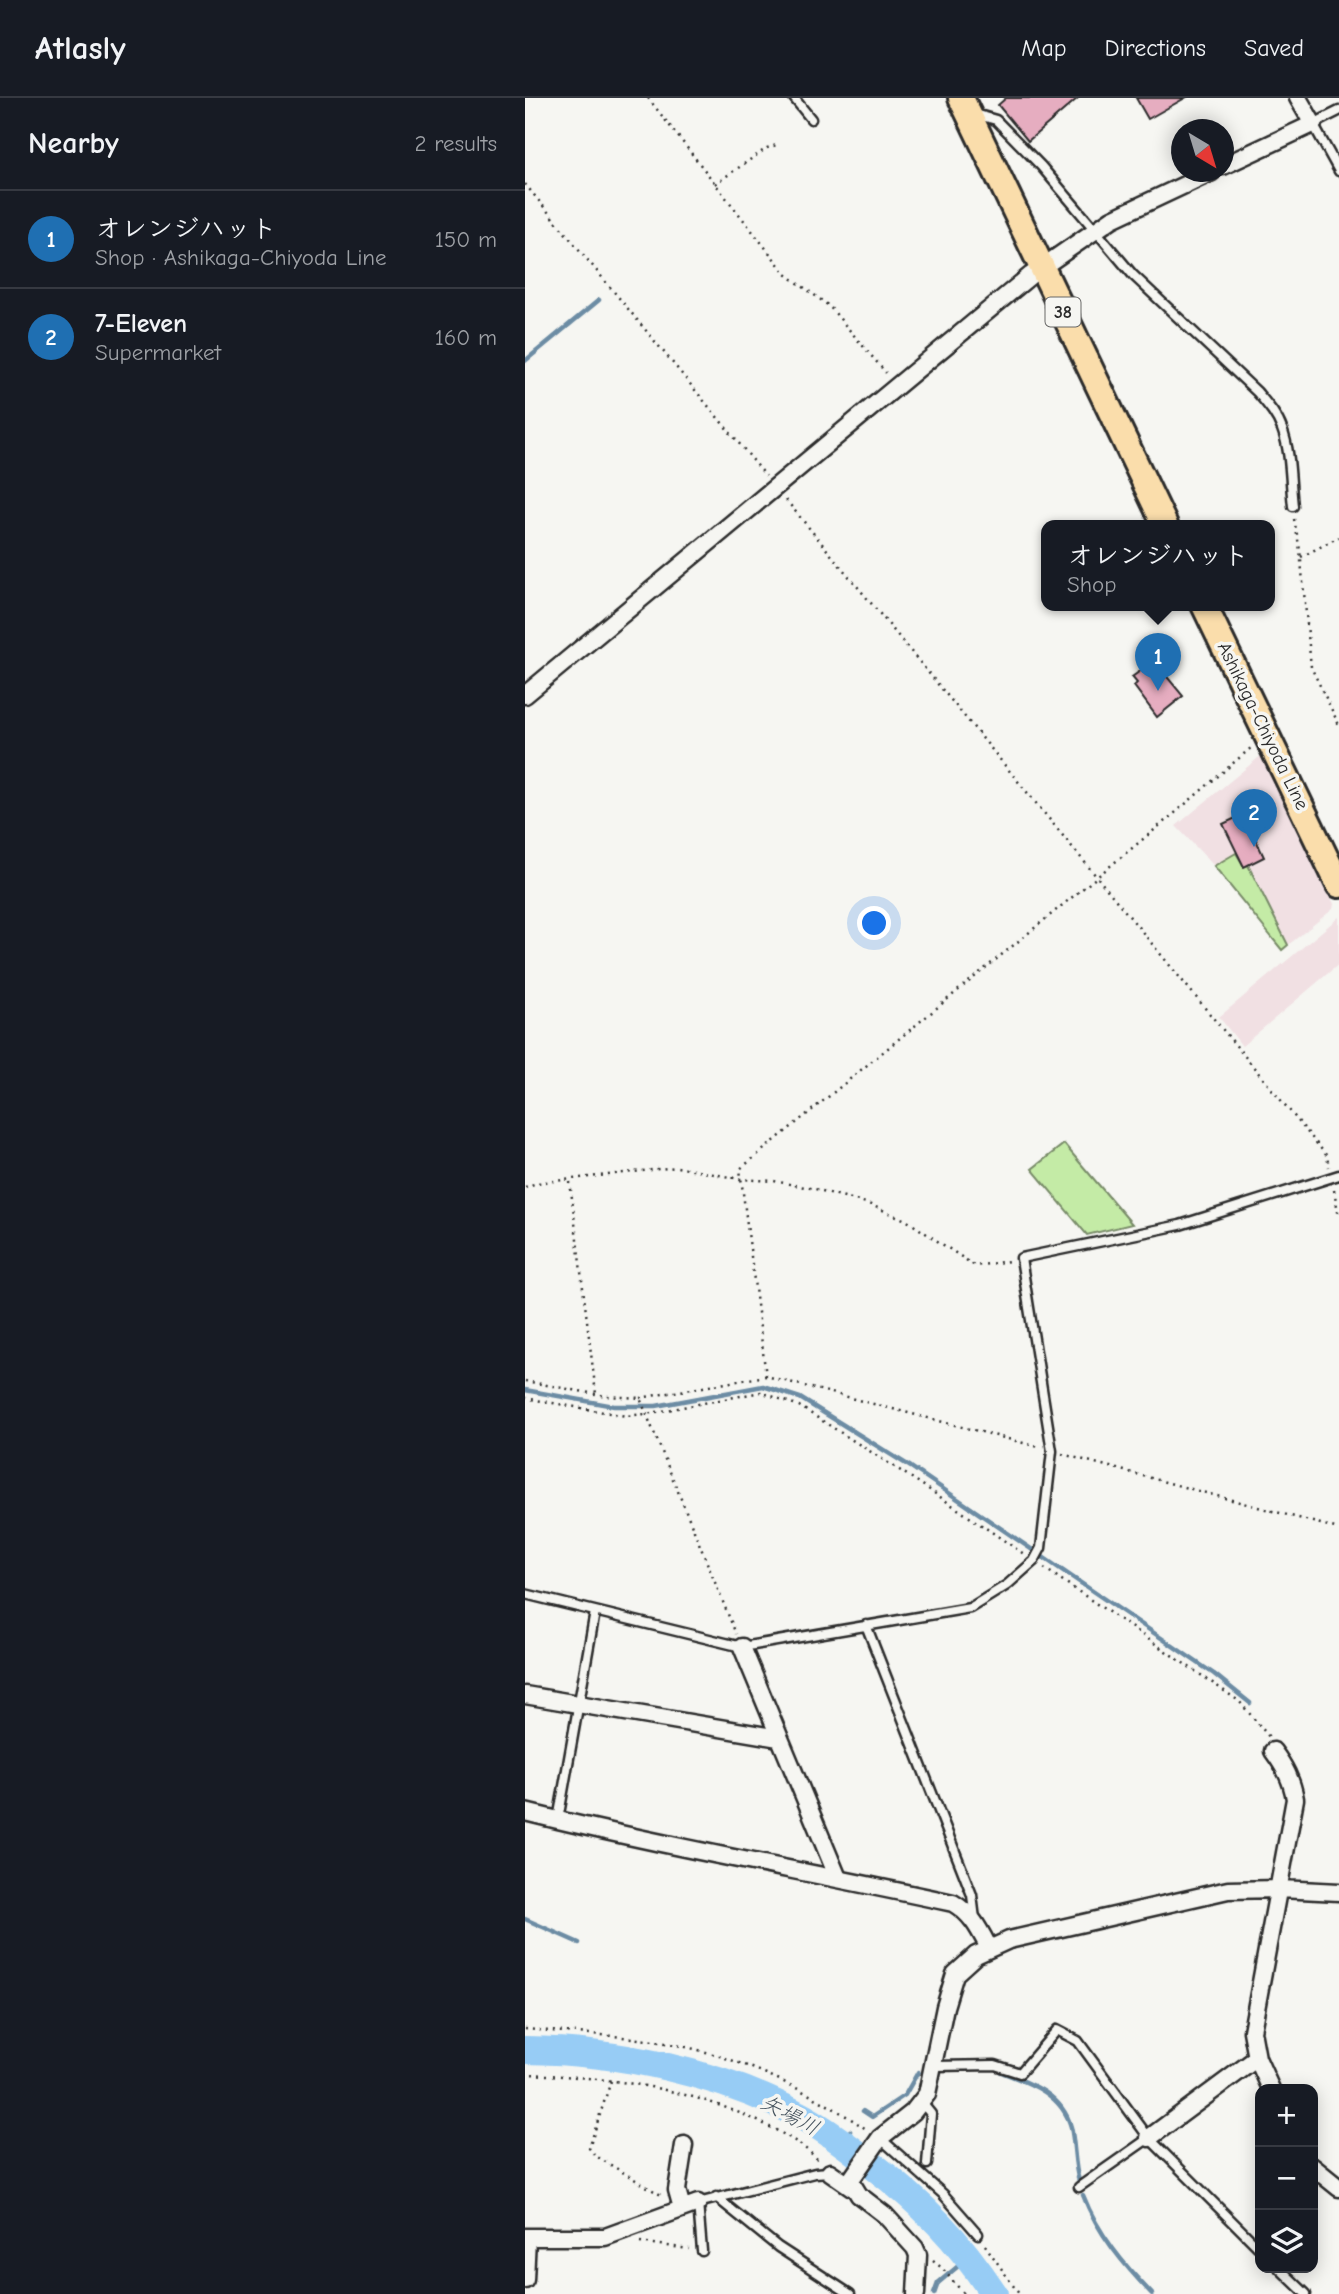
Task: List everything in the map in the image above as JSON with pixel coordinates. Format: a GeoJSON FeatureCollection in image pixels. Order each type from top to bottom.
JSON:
{"type":"FeatureCollection","features":[{"type":"Feature","properties":{"kind":"main road","name":"38"},"geometry":{"type":"LineString","coordinates":[[965,105],[1163,520]]}},
{"type":"Feature","properties":{"kind":"main road","name":"Ashikaga-Chiyoda Line"},"geometry":{"type":"LineString","coordinates":[[1207,611],[1339,885]]}},
{"type":"Feature","properties":{"kind":"street"},"geometry":{"type":"LineString","coordinates":[[1234,161],[1313,124],[1298,98]]}},
{"type":"Feature","properties":{"kind":"street"},"geometry":{"type":"LineString","coordinates":[[525,695],[1042,268],[1094,230],[1192,182]]}},
{"type":"Feature","properties":{"kind":"street"},"geometry":{"type":"LineString","coordinates":[[741,1647],[838,1878]]}},
{"type":"Feature","properties":{"kind":"street"},"geometry":{"type":"LineString","coordinates":[[525,1695],[779,1738]]}},
{"type":"Feature","properties":{"kind":"street"},"geometry":{"type":"LineString","coordinates":[[1269,2084],[1257,2059],[1252,2031],[1295,1799],[1285,1768],[1273,1751]]}},
{"type":"Feature","properties":{"kind":"street"},"geometry":{"type":"LineString","coordinates":[[525,1812],[672,1846],[953,1903],[966,1910],[976,1922],[989,1948]]}},
{"type":"Feature","properties":{"kind":"street"},"geometry":{"type":"LineString","coordinates":[[853,2183],[878,2141],[922,2103],[935,2066],[945,2007],[955,1973],[989,1948],[1022,1937],[1228,1889],[1339,1892]]}},
{"type":"Feature","properties":{"kind":"street"},"geometry":{"type":"LineString","coordinates":[[1149,2138],[1257,2059]]}},
{"type":"Feature","properties":{"kind":"street"},"geometry":{"type":"LineString","coordinates":[[682,2208],[677,2190],[684,2145]]}},
{"type":"Feature","properties":{"kind":"street"},"geometry":{"type":"LineString","coordinates":[[1318,2171],[1339,2188]]}},
{"type":"Feature","properties":{"kind":"street"},"geometry":{"type":"LineString","coordinates":[[830,2172],[853,2183],[915,2248],[918,2255],[916,2294]]}},
{"type":"Feature","properties":{"kind":"street"},"geometry":{"type":"LineString","coordinates":[[525,2280],[526,2237],[605,2237],[698,2203]]}},
{"type":"Feature","properties":{"kind":"lane"},"geometry":{"type":"LineString","coordinates":[[795,98],[811,119]]}},
{"type":"Feature","properties":{"kind":"lane"},"geometry":{"type":"LineString","coordinates":[[965,105],[996,120],[1041,166],[1133,275],[1257,392],[1275,414],[1286,445],[1293,506]]}},
{"type":"Feature","properties":{"kind":"lane"},"geometry":{"type":"LineString","coordinates":[[1339,111],[1313,124],[1339,171]]}},
{"type":"Feature","properties":{"kind":"lane"},"geometry":{"type":"LineString","coordinates":[[525,1594],[741,1647],[971,1608],[1007,1585],[1034,1561],[1041,1548],[1052,1451],[1021,1258],[1179,1225],[1336,1176]]}},
{"type":"Feature","properties":{"kind":"lane"},"geometry":{"type":"LineString","coordinates":[[558,1820],[595,1612]]}},
{"type":"Feature","properties":{"kind":"lane"},"geometry":{"type":"LineString","coordinates":[[866,1625],[972,1895],[976,1922]]}},
{"type":"Feature","properties":{"kind":"lane"},"geometry":{"type":"LineString","coordinates":[[935,2066],[995,2065],[1020,2073],[1057,2030],[1079,2041],[1149,2138],[1255,2244]]}},
{"type":"Feature","properties":{"kind":"lane"},"geometry":{"type":"LineString","coordinates":[[922,2103],[931,2114],[927,2164]]}},
{"type":"Feature","properties":{"kind":"lane"},"geometry":{"type":"LineString","coordinates":[[1079,2187],[1149,2138]]}},
{"type":"Feature","properties":{"kind":"lane"},"geometry":{"type":"LineString","coordinates":[[878,2141],[943,2194],[978,2234]]}},
{"type":"Feature","properties":{"kind":"lane"},"geometry":{"type":"LineString","coordinates":[[702,2251],[698,2203],[815,2173],[830,2172]]}},
{"type":"Feature","properties":{"kind":"lane"},"geometry":{"type":"LineString","coordinates":[[716,2197],[778,2247],[850,2294]]}},
{"type":"Feature","properties":{"kind":"lane"},"geometry":{"type":"LineString","coordinates":[[1284,2273],[1306,2294]]}},
{"type":"Feature","properties":{"kind":"path"},"geometry":{"type":"LineString","coordinates":[[648,98],[786,274],[829,306],[897,387]]}},
{"type":"Feature","properties":{"kind":"path"},"geometry":{"type":"LineString","coordinates":[[715,184],[767,148],[780,144]]}},
{"type":"Feature","properties":{"kind":"path"},"geometry":{"type":"LineString","coordinates":[[525,184],[1327,1156],[1336,1176],[1339,1217]]}},
{"type":"Feature","properties":{"kind":"path"},"geometry":{"type":"LineString","coordinates":[[1293,506],[1301,557],[1311,667],[1339,724]]}},
{"type":"Feature","properties":{"kind":"path"},"geometry":{"type":"LineString","coordinates":[[1301,557],[1339,537]]}},
{"type":"Feature","properties":{"kind":"path"},"geometry":{"type":"LineString","coordinates":[[766,1376],[740,1169],[1260,740],[1268,737]]}},
{"type":"Feature","properties":{"kind":"path"},"geometry":{"type":"LineString","coordinates":[[525,1188],[537,1183],[677,1167],[805,1186],[866,1203],[906,1220],[975,1266],[1021,1258]]}},
{"type":"Feature","properties":{"kind":"path"},"geometry":{"type":"LineString","coordinates":[[569,1180],[596,1394]]}},
{"type":"Feature","properties":{"kind":"path"},"geometry":{"type":"LineString","coordinates":[[525,1381],[596,1394],[640,1398],[766,1376],[839,1396],[874,1402],[1339,1529]]}},
{"type":"Feature","properties":{"kind":"path"},"geometry":{"type":"LineString","coordinates":[[525,1398],[626,1416],[761,1392],[810,1413],[918,1482],[1238,1701],[1269,1736],[1273,1751]]}},
{"type":"Feature","properties":{"kind":"path"},"geometry":{"type":"LineString","coordinates":[[640,1398],[741,1647]]}},
{"type":"Feature","properties":{"kind":"path"},"geometry":{"type":"LineString","coordinates":[[525,2029],[629,2038],[706,2052],[735,2061],[855,2121],[878,2141]]}},
{"type":"Feature","properties":{"kind":"path"},"geometry":{"type":"LineString","coordinates":[[525,2074],[641,2084],[683,2093],[733,2110],[776,2130],[801,2146],[830,2172]]}},
{"type":"Feature","properties":{"kind":"path"},"geometry":{"type":"LineString","coordinates":[[611,2081],[589,2148],[594,2155],[682,2208]]}},
{"type":"Feature","properties":{"kind":"path"},"geometry":{"type":"LineString","coordinates":[[978,2234],[1019,2294]]}},
{"type":"Feature","properties":{"kind":"path"},"geometry":{"type":"LineString","coordinates":[[639,2242],[702,2251]]}},
{"type":"Feature","properties":{"kind":"path"},"geometry":{"type":"LineString","coordinates":[[942,2268],[964,2294]]}},
{"type":"Feature","properties":{"kind":"shaded area"},"geometry":{"type":"Polygon","coordinates":[[[1263,754],[1334,904],[1333,909],[1282,950],[1214,866],[1176,826],[1263,754]]]}},
{"type":"Feature","properties":{"kind":"shaded area"},"geometry":{"type":"Polygon","coordinates":[[[1339,917],[1339,964],[1242,1046],[1219,1017],[1339,917]]]}},
{"type":"Feature","properties":{"kind":"green space"},"geometry":{"type":"Polygon","coordinates":[[[1236,853],[1244,866],[1248,865],[1288,945],[1282,950],[1214,866],[1236,853]]]}},
{"type":"Feature","properties":{"kind":"green space"},"geometry":{"type":"Polygon","coordinates":[[[1064,1144],[1132,1224],[1087,1235],[1032,1169],[1064,1144]]]}},
{"type":"Feature","properties":{"kind":"building"},"geometry":{"type":"Polygon","coordinates":[[[1006,98],[1078,98],[1028,141],[998,105],[1006,98]]]}},
{"type":"Feature","properties":{"kind":"building"},"geometry":{"type":"Polygon","coordinates":[[[1136,98],[1185,98],[1148,119],[1136,98]]]}},
{"type":"Feature","properties":{"kind":"building"},"geometry":{"type":"Polygon","coordinates":[[[1154,661],[1183,696],[1157,717],[1134,686],[1137,683],[1132,677],[1154,661]]]}},
{"type":"Feature","properties":{"kind":"building"},"geometry":{"type":"Polygon","coordinates":[[[1244,814],[1264,857],[1244,867],[1223,824],[1244,814]]]}},
{"type":"Feature","properties":{"kind":"waterway"},"geometry":{"type":"LineString","coordinates":[[525,361],[599,300]]}},
{"type":"Feature","properties":{"kind":"waterway"},"geometry":{"type":"LineString","coordinates":[[525,1390],[614,1406],[656,1406],[763,1386],[800,1398],[911,1467],[1214,1674],[1250,1703]]}},
{"type":"Feature","properties":{"kind":"waterway"},"geometry":{"type":"LineString","coordinates":[[525,1919],[579,1943]]}},
{"type":"Feature","properties":{"kind":"waterway","name":"矢場川"},"geometry":{"type":"LineString","coordinates":[[525,2050],[596,2055],[667,2067],[736,2087],[801,2116],[828,2132],[907,2193],[953,2239],[994,2294]]}},
{"type":"Feature","properties":{"kind":"waterway"},"geometry":{"type":"LineString","coordinates":[[863,2111],[872,2117],[905,2095],[918,2072]]}},
{"type":"Feature","properties":{"kind":"waterway"},"geometry":{"type":"LineString","coordinates":[[1001,2072],[1043,2091],[1060,2106],[1071,2127],[1079,2181]]}},
{"type":"Feature","properties":{"kind":"waterway"},"geometry":{"type":"LineString","coordinates":[[842,2142],[850,2131]]}},
{"type":"Feature","properties":{"kind":"waterway"},"geometry":{"type":"LineString","coordinates":[[1083,2195],[1096,2223],[1113,2248],[1152,2294]]}},
{"type":"Feature","properties":{"kind":"waterway"},"geometry":{"type":"LineString","coordinates":[[934,2294],[938,2283],[969,2257]]}},
{"type":"Feature","properties":{"kind":"place","name":"オレンジハット"},"geometry":{"type":"Point","coordinates":[1158,691]}},
{"type":"Feature","properties":{"kind":"place","name":"7-Eleven"},"geometry":{"type":"Point","coordinates":[1254,847]}}]}
